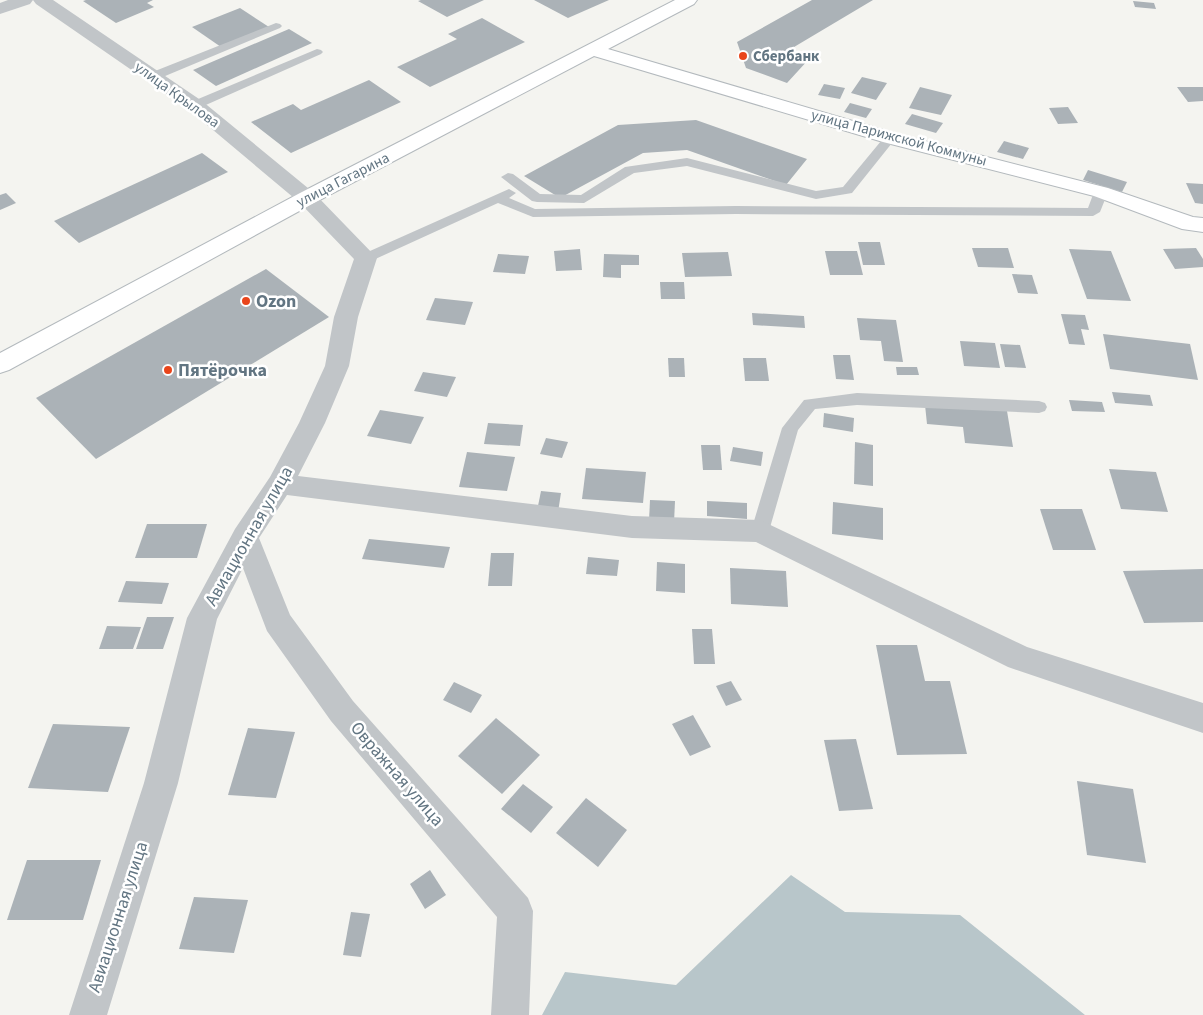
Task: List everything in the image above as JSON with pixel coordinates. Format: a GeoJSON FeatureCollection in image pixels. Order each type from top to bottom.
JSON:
{"type":"FeatureCollection","features":[{"type":"Feature","properties":{"kind":"main road","name":"улица Гагарина"},"geometry":{"type":"LineString","coordinates":[[0,364],[307,198],[688,0]]}},
{"type":"Feature","properties":{"kind":"main road","name":"улица Парижской Коммуны"},"geometry":{"type":"LineString","coordinates":[[594,50],[890,138],[1101,192],[1190,224],[1203,225]]}},
{"type":"Feature","properties":{"kind":"street"},"geometry":{"type":"LineString","coordinates":[[0,9],[24,0]]}},
{"type":"Feature","properties":{"kind":"street","name":"улица Крылова"},"geometry":{"type":"LineString","coordinates":[[42,0],[195,105],[307,198]]}},
{"type":"Feature","properties":{"kind":"street"},"geometry":{"type":"LineString","coordinates":[[307,198],[366,258]]}},
{"type":"Feature","properties":{"kind":"street","name":"Авиационная улица"},"geometry":{"type":"LineString","coordinates":[[88,1015],[161,783],[202,618],[245,537],[280,484],[312,422],[337,366],[346,317],[366,258]]}},
{"type":"Feature","properties":{"kind":"street"},"geometry":{"type":"LineString","coordinates":[[280,484],[632,527],[760,531],[1019,658],[1203,718]]}},
{"type":"Feature","properties":{"kind":"street","name":"Овражная улица"},"geometry":{"type":"LineString","coordinates":[[245,537],[278,622],[342,711],[515,911],[510,1015]]}},
{"type":"Feature","properties":{"kind":"lane"},"geometry":{"type":"LineString","coordinates":[[154,76],[276,26]]}},
{"type":"Feature","properties":{"kind":"lane"},"geometry":{"type":"LineString","coordinates":[[195,105],[317,52]]}},
{"type":"Feature","properties":{"kind":"lane"},"geometry":{"type":"LineString","coordinates":[[508,177],[537,198],[584,199],[630,170],[688,162],[773,185],[816,194],[840,192],[847,190],[890,138]]}},
{"type":"Feature","properties":{"kind":"lane"},"geometry":{"type":"LineString","coordinates":[[366,258],[522,186]]}},
{"type":"Feature","properties":{"kind":"lane"},"geometry":{"type":"LineString","coordinates":[[498,198],[533,213],[736,210],[1093,212],[1101,192]]}},
{"type":"Feature","properties":{"kind":"lane"},"geometry":{"type":"LineString","coordinates":[[760,531],[790,428],[810,404],[857,399],[1039,406]]}},
{"type":"Feature","properties":{"kind":"shaded area"},"geometry":{"type":"Polygon","coordinates":[[[791,875],[845,912],[960,915],[1085,1015],[542,1015],[565,972],[676,985],[791,875]]]}},
{"type":"Feature","properties":{"kind":"building"},"geometry":{"type":"Polygon","coordinates":[[[153,0],[147,3],[154,7],[116,23],[83,1],[153,0]]]}},
{"type":"Feature","properties":{"kind":"building"},"geometry":{"type":"Polygon","coordinates":[[[484,0],[447,17],[418,1],[484,0]]]}},
{"type":"Feature","properties":{"kind":"building"},"geometry":{"type":"Polygon","coordinates":[[[534,0],[609,0],[568,18],[534,0]]]}},
{"type":"Feature","properties":{"kind":"building"},"geometry":{"type":"Polygon","coordinates":[[[812,0],[873,0],[789,50],[790,54],[809,59],[787,83],[746,68],[737,42],[812,0]]]}},
{"type":"Feature","properties":{"kind":"building"},"geometry":{"type":"Polygon","coordinates":[[[1133,1],[1154,3],[1156,9],[1135,7],[1133,1]]]}},
{"type":"Feature","properties":{"kind":"building"},"geometry":{"type":"Polygon","coordinates":[[[240,8],[269,27],[221,47],[192,27],[240,8]]]}},
{"type":"Feature","properties":{"kind":"building"},"geometry":{"type":"Polygon","coordinates":[[[482,18],[525,42],[430,87],[397,67],[457,39],[448,34],[482,18]]]}},
{"type":"Feature","properties":{"kind":"building"},"geometry":{"type":"Polygon","coordinates":[[[289,29],[312,43],[216,86],[193,70],[289,29]]]}},
{"type":"Feature","properties":{"kind":"building"},"geometry":{"type":"Polygon","coordinates":[[[862,77],[887,83],[876,100],[851,93],[862,77]]]}},
{"type":"Feature","properties":{"kind":"building"},"geometry":{"type":"Polygon","coordinates":[[[369,80],[401,102],[291,153],[251,122],[293,104],[301,110],[369,80]]]}},
{"type":"Feature","properties":{"kind":"building"},"geometry":{"type":"Polygon","coordinates":[[[824,84],[845,88],[840,99],[818,95],[824,84]]]}},
{"type":"Feature","properties":{"kind":"building"},"geometry":{"type":"Polygon","coordinates":[[[920,87],[952,95],[941,115],[909,108],[920,87]]]}},
{"type":"Feature","properties":{"kind":"building"},"geometry":{"type":"Polygon","coordinates":[[[1177,87],[1203,87],[1203,101],[1188,102],[1177,87]]]}},
{"type":"Feature","properties":{"kind":"building"},"geometry":{"type":"Polygon","coordinates":[[[850,103],[872,109],[866,118],[844,112],[850,103]]]}},
{"type":"Feature","properties":{"kind":"building"},"geometry":{"type":"Polygon","coordinates":[[[1068,107],[1078,123],[1058,124],[1049,108],[1068,107]]]}},
{"type":"Feature","properties":{"kind":"building"},"geometry":{"type":"Polygon","coordinates":[[[912,114],[943,123],[936,133],[905,124],[912,114]]]}},
{"type":"Feature","properties":{"kind":"building"},"geometry":{"type":"Polygon","coordinates":[[[696,120],[807,159],[786,185],[687,150],[643,153],[560,198],[524,176],[618,125],[696,120]]]}},
{"type":"Feature","properties":{"kind":"building"},"geometry":{"type":"Polygon","coordinates":[[[1004,141],[1029,148],[1023,159],[997,152],[1004,141]]]}},
{"type":"Feature","properties":{"kind":"building"},"geometry":{"type":"Polygon","coordinates":[[[202,153],[228,172],[79,243],[54,221],[202,153]]]}},
{"type":"Feature","properties":{"kind":"building"},"geometry":{"type":"Polygon","coordinates":[[[1088,170],[1127,182],[1122,192],[1083,180],[1088,170]]]}},
{"type":"Feature","properties":{"kind":"building"},"geometry":{"type":"Polygon","coordinates":[[[1186,183],[1203,184],[1203,204],[1195,203],[1186,183]]]}},
{"type":"Feature","properties":{"kind":"building"},"geometry":{"type":"Polygon","coordinates":[[[6,193],[16,203],[0,210],[0,195],[6,193]]]}},
{"type":"Feature","properties":{"kind":"building"},"geometry":{"type":"Polygon","coordinates":[[[858,242],[880,242],[885,265],[863,265],[858,242]]]}},
{"type":"Feature","properties":{"kind":"building"},"geometry":{"type":"Polygon","coordinates":[[[972,248],[1008,248],[1014,268],[978,267],[972,248]]]}},
{"type":"Feature","properties":{"kind":"building"},"geometry":{"type":"Polygon","coordinates":[[[1196,248],[1203,259],[1203,267],[1175,269],[1163,249],[1196,248]]]}},
{"type":"Feature","properties":{"kind":"building"},"geometry":{"type":"Polygon","coordinates":[[[580,249],[582,270],[556,271],[554,251],[580,249]]]}},
{"type":"Feature","properties":{"kind":"building"},"geometry":{"type":"Polygon","coordinates":[[[1069,249],[1111,251],[1131,301],[1087,299],[1069,249]]]}},
{"type":"Feature","properties":{"kind":"building"},"geometry":{"type":"Polygon","coordinates":[[[825,251],[857,251],[863,275],[830,275],[825,251]]]}},
{"type":"Feature","properties":{"kind":"building"},"geometry":{"type":"Polygon","coordinates":[[[728,252],[732,276],[685,277],[682,253],[728,252]]]}},
{"type":"Feature","properties":{"kind":"building"},"geometry":{"type":"Polygon","coordinates":[[[498,254],[529,256],[525,274],[493,272],[498,254]]]}},
{"type":"Feature","properties":{"kind":"building"},"geometry":{"type":"Polygon","coordinates":[[[604,254],[639,255],[639,265],[621,265],[621,278],[603,277],[604,254]]]}},
{"type":"Feature","properties":{"kind":"building"},"geometry":{"type":"Polygon","coordinates":[[[266,269],[329,317],[96,459],[36,398],[266,269]]]}},
{"type":"Feature","properties":{"kind":"building"},"geometry":{"type":"Polygon","coordinates":[[[1012,274],[1032,275],[1038,294],[1018,293],[1012,274]]]}},
{"type":"Feature","properties":{"kind":"building"},"geometry":{"type":"Polygon","coordinates":[[[660,282],[684,282],[685,299],[661,299],[660,282]]]}},
{"type":"Feature","properties":{"kind":"building"},"geometry":{"type":"Polygon","coordinates":[[[435,298],[473,302],[465,325],[426,320],[435,298]]]}},
{"type":"Feature","properties":{"kind":"building"},"geometry":{"type":"Polygon","coordinates":[[[752,313],[804,316],[805,328],[753,325],[752,313]]]}},
{"type":"Feature","properties":{"kind":"building"},"geometry":{"type":"Polygon","coordinates":[[[1061,314],[1085,315],[1089,330],[1081,329],[1085,345],[1069,344],[1061,314]]]}},
{"type":"Feature","properties":{"kind":"building"},"geometry":{"type":"Polygon","coordinates":[[[857,318],[896,320],[903,362],[884,361],[881,341],[860,340],[857,318]]]}},
{"type":"Feature","properties":{"kind":"building"},"geometry":{"type":"Polygon","coordinates":[[[1103,334],[1190,344],[1198,380],[1110,369],[1103,334]]]}},
{"type":"Feature","properties":{"kind":"building"},"geometry":{"type":"Polygon","coordinates":[[[960,341],[995,343],[1000,368],[964,366],[960,341]]]}},
{"type":"Feature","properties":{"kind":"building"},"geometry":{"type":"Polygon","coordinates":[[[1000,344],[1020,345],[1026,368],[1005,367],[1000,344]]]}},
{"type":"Feature","properties":{"kind":"building"},"geometry":{"type":"Polygon","coordinates":[[[833,355],[850,355],[854,380],[836,379],[833,355]]]}},
{"type":"Feature","properties":{"kind":"building"},"geometry":{"type":"Polygon","coordinates":[[[668,358],[684,358],[685,377],[669,377],[668,358]]]}},
{"type":"Feature","properties":{"kind":"building"},"geometry":{"type":"Polygon","coordinates":[[[743,358],[766,358],[769,381],[745,381],[743,358]]]}},
{"type":"Feature","properties":{"kind":"building"},"geometry":{"type":"Polygon","coordinates":[[[896,367],[917,367],[919,375],[897,375],[896,367]]]}},
{"type":"Feature","properties":{"kind":"building"},"geometry":{"type":"Polygon","coordinates":[[[423,372],[456,377],[447,397],[414,391],[423,372]]]}},
{"type":"Feature","properties":{"kind":"building"},"geometry":{"type":"Polygon","coordinates":[[[1112,392],[1150,395],[1153,406],[1115,403],[1112,392]]]}},
{"type":"Feature","properties":{"kind":"building"},"geometry":{"type":"Polygon","coordinates":[[[1069,400],[1102,402],[1105,412],[1072,411],[1069,400]]]}},
{"type":"Feature","properties":{"kind":"building"},"geometry":{"type":"Polygon","coordinates":[[[925,405],[1007,411],[1013,447],[965,443],[963,427],[927,424],[925,405]]]}},
{"type":"Feature","properties":{"kind":"building"},"geometry":{"type":"Polygon","coordinates":[[[380,410],[424,417],[411,444],[367,436],[380,410]]]}},
{"type":"Feature","properties":{"kind":"building"},"geometry":{"type":"Polygon","coordinates":[[[824,413],[854,418],[853,432],[823,427],[824,413]]]}},
{"type":"Feature","properties":{"kind":"building"},"geometry":{"type":"Polygon","coordinates":[[[488,423],[523,425],[520,446],[484,444],[488,423]]]}},
{"type":"Feature","properties":{"kind":"building"},"geometry":{"type":"Polygon","coordinates":[[[546,438],[568,442],[562,458],[540,454],[546,438]]]}},
{"type":"Feature","properties":{"kind":"building"},"geometry":{"type":"Polygon","coordinates":[[[855,442],[873,445],[873,486],[854,484],[855,442]]]}},
{"type":"Feature","properties":{"kind":"building"},"geometry":{"type":"Polygon","coordinates":[[[701,445],[720,445],[722,470],[703,470],[701,445]]]}},
{"type":"Feature","properties":{"kind":"building"},"geometry":{"type":"Polygon","coordinates":[[[733,447],[763,452],[761,466],[730,461],[733,447]]]}},
{"type":"Feature","properties":{"kind":"building"},"geometry":{"type":"Polygon","coordinates":[[[467,452],[515,457],[507,491],[459,487],[467,452]]]}},
{"type":"Feature","properties":{"kind":"building"},"geometry":{"type":"Polygon","coordinates":[[[586,468],[646,472],[643,503],[582,499],[586,468]]]}},
{"type":"Feature","properties":{"kind":"building"},"geometry":{"type":"Polygon","coordinates":[[[1109,469],[1156,472],[1168,512],[1121,509],[1109,469]]]}},
{"type":"Feature","properties":{"kind":"building"},"geometry":{"type":"Polygon","coordinates":[[[541,491],[561,493],[558,512],[537,511],[541,491]]]}},
{"type":"Feature","properties":{"kind":"building"},"geometry":{"type":"Polygon","coordinates":[[[650,500],[675,501],[674,523],[649,521],[650,500]]]}},
{"type":"Feature","properties":{"kind":"building"},"geometry":{"type":"Polygon","coordinates":[[[707,501],[747,503],[747,519],[707,516],[707,501]]]}},
{"type":"Feature","properties":{"kind":"building"},"geometry":{"type":"Polygon","coordinates":[[[833,502],[883,508],[883,540],[832,534],[833,502]]]}},
{"type":"Feature","properties":{"kind":"building"},"geometry":{"type":"Polygon","coordinates":[[[1040,509],[1082,509],[1096,550],[1053,550],[1040,509]]]}},
{"type":"Feature","properties":{"kind":"building"},"geometry":{"type":"Polygon","coordinates":[[[147,524],[207,524],[197,558],[135,558],[147,524]]]}},
{"type":"Feature","properties":{"kind":"building"},"geometry":{"type":"Polygon","coordinates":[[[369,539],[450,547],[444,568],[362,559],[369,539]]]}},
{"type":"Feature","properties":{"kind":"building"},"geometry":{"type":"Polygon","coordinates":[[[491,553],[514,553],[512,586],[488,586],[491,553]]]}},
{"type":"Feature","properties":{"kind":"building"},"geometry":{"type":"Polygon","coordinates":[[[588,557],[619,560],[617,576],[586,574],[588,557]]]}},
{"type":"Feature","properties":{"kind":"building"},"geometry":{"type":"Polygon","coordinates":[[[657,562],[685,564],[685,593],[656,591],[657,562]]]}},
{"type":"Feature","properties":{"kind":"building"},"geometry":{"type":"Polygon","coordinates":[[[730,568],[786,571],[788,607],[731,604],[730,568]]]}},
{"type":"Feature","properties":{"kind":"building"},"geometry":{"type":"Polygon","coordinates":[[[1203,569],[1203,622],[1144,623],[1123,571],[1203,569]]]}},
{"type":"Feature","properties":{"kind":"building"},"geometry":{"type":"Polygon","coordinates":[[[126,581],[169,583],[162,604],[118,602],[126,581]]]}},
{"type":"Feature","properties":{"kind":"building"},"geometry":{"type":"Polygon","coordinates":[[[147,617],[174,617],[163,649],[136,649],[147,617]]]}},
{"type":"Feature","properties":{"kind":"building"},"geometry":{"type":"Polygon","coordinates":[[[107,626],[141,627],[133,649],[99,649],[107,626]]]}},
{"type":"Feature","properties":{"kind":"building"},"geometry":{"type":"Polygon","coordinates":[[[692,629],[712,629],[715,664],[694,664],[692,629]]]}},
{"type":"Feature","properties":{"kind":"building"},"geometry":{"type":"Polygon","coordinates":[[[876,645],[917,645],[925,681],[950,681],[967,754],[897,755],[876,645]]]}},
{"type":"Feature","properties":{"kind":"building"},"geometry":{"type":"Polygon","coordinates":[[[731,681],[742,700],[726,706],[716,686],[731,681]]]}},
{"type":"Feature","properties":{"kind":"building"},"geometry":{"type":"Polygon","coordinates":[[[454,682],[482,695],[471,713],[443,700],[454,682]]]}},
{"type":"Feature","properties":{"kind":"building"},"geometry":{"type":"Polygon","coordinates":[[[693,715],[711,747],[690,756],[672,724],[693,715]]]}},
{"type":"Feature","properties":{"kind":"building"},"geometry":{"type":"Polygon","coordinates":[[[496,718],[540,755],[502,794],[458,756],[496,718]]]}},
{"type":"Feature","properties":{"kind":"building"},"geometry":{"type":"Polygon","coordinates":[[[53,724],[130,727],[108,792],[28,788],[53,724]]]}},
{"type":"Feature","properties":{"kind":"building"},"geometry":{"type":"Polygon","coordinates":[[[248,728],[295,732],[276,798],[228,795],[248,728]]]}},
{"type":"Feature","properties":{"kind":"building"},"geometry":{"type":"Polygon","coordinates":[[[856,739],[873,809],[839,811],[824,740],[856,739]]]}},
{"type":"Feature","properties":{"kind":"building"},"geometry":{"type":"Polygon","coordinates":[[[1077,781],[1133,789],[1146,863],[1087,855],[1077,781]]]}},
{"type":"Feature","properties":{"kind":"building"},"geometry":{"type":"Polygon","coordinates":[[[523,784],[553,807],[531,833],[501,809],[523,784]]]}},
{"type":"Feature","properties":{"kind":"building"},"geometry":{"type":"Polygon","coordinates":[[[586,798],[627,830],[598,867],[556,833],[586,798]]]}},
{"type":"Feature","properties":{"kind":"building"},"geometry":{"type":"Polygon","coordinates":[[[27,860],[101,860],[83,920],[7,920],[27,860]]]}},
{"type":"Feature","properties":{"kind":"building"},"geometry":{"type":"Polygon","coordinates":[[[430,870],[446,895],[425,909],[410,884],[430,870]]]}},
{"type":"Feature","properties":{"kind":"building"},"geometry":{"type":"Polygon","coordinates":[[[194,897],[248,900],[234,953],[179,949],[194,897]]]}},
{"type":"Feature","properties":{"kind":"building"},"geometry":{"type":"Polygon","coordinates":[[[351,912],[370,914],[361,957],[343,955],[351,912]]]}},
{"type":"Feature","properties":{"kind":"place","name":"Сбербанк"},"geometry":{"type":"Point","coordinates":[743,56]}},
{"type":"Feature","properties":{"kind":"place","name":"Ozon"},"geometry":{"type":"Point","coordinates":[246,301]}},
{"type":"Feature","properties":{"kind":"place","name":"Пятёрочка"},"geometry":{"type":"Point","coordinates":[168,370]}}]}
